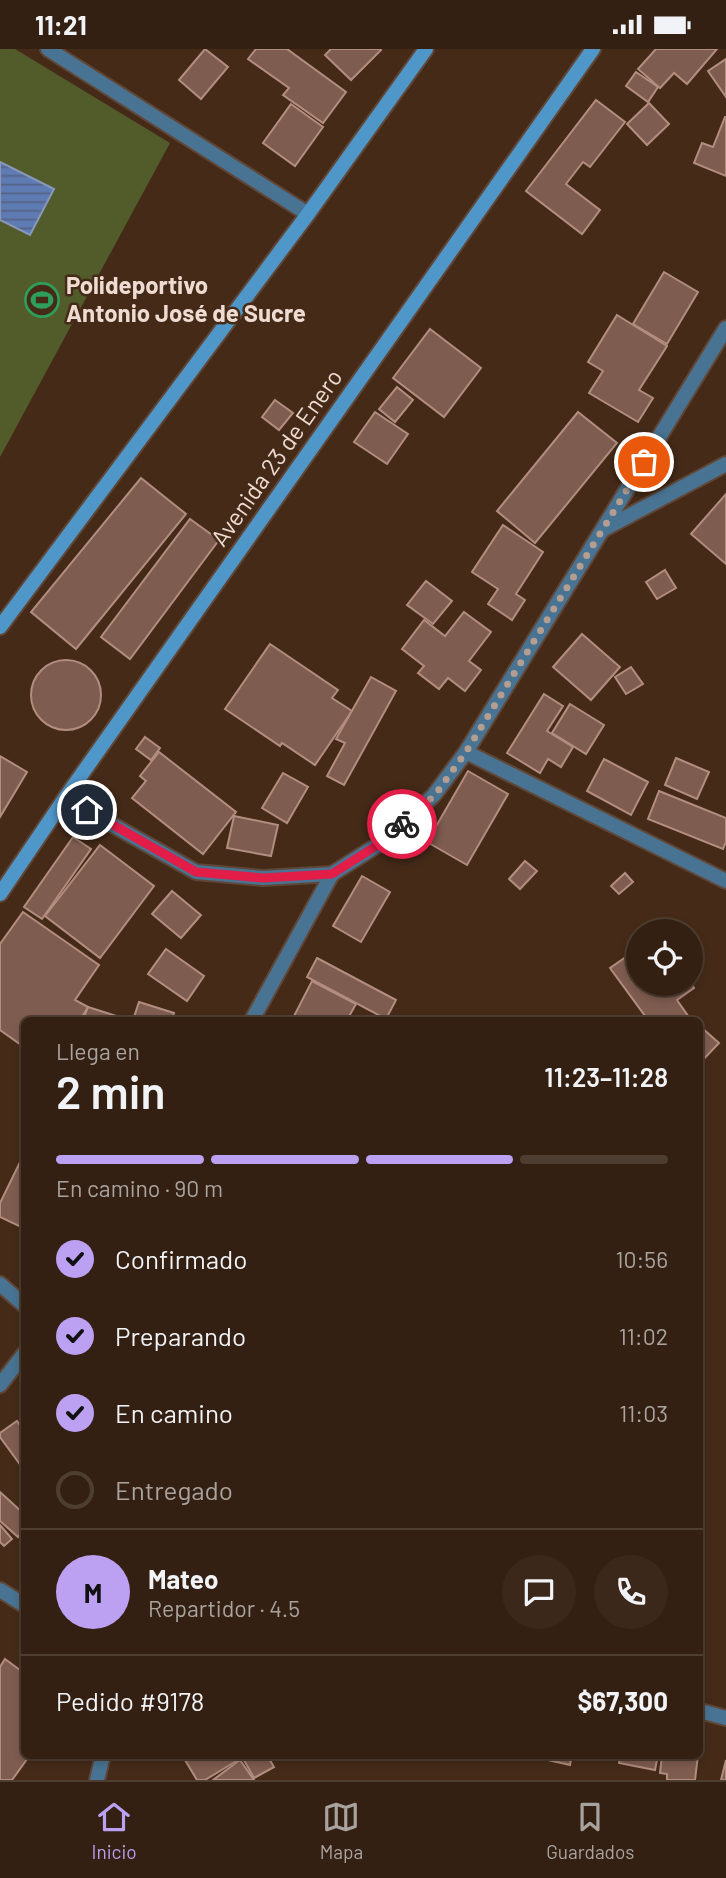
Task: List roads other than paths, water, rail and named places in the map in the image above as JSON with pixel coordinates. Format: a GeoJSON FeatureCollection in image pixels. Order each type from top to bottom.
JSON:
{"type":"FeatureCollection","features":[{"type":"Feature","properties":{"kind":"main road"},"geometry":{"type":"LineString","coordinates":[[0,627],[308,214],[426,49]]}},
{"type":"Feature","properties":{"kind":"main road","name":"Avenida 23 de Enero"},"geometry":{"type":"LineString","coordinates":[[0,894],[593,49]]}},
{"type":"Feature","properties":{"kind":"street"},"geometry":{"type":"LineString","coordinates":[[48,49],[308,214]]}},
{"type":"Feature","properties":{"kind":"street"},"geometry":{"type":"LineString","coordinates":[[254,1017],[332,874],[387,839],[435,795],[466,752],[726,328]]}},
{"type":"Feature","properties":{"kind":"street"},"geometry":{"type":"LineString","coordinates":[[603,529],[726,464]]}},
{"type":"Feature","properties":{"kind":"street"},"geometry":{"type":"LineString","coordinates":[[466,752],[726,881]]}},
{"type":"Feature","properties":{"kind":"street"},"geometry":{"type":"LineString","coordinates":[[65,798],[196,872],[263,878],[332,874]]}},
{"type":"Feature","properties":{"kind":"street"},"geometry":{"type":"LineString","coordinates":[[0,1284],[21,1302]]}},
{"type":"Feature","properties":{"kind":"street"},"geometry":{"type":"LineString","coordinates":[[0,1385],[21,1359]]}},
{"type":"Feature","properties":{"kind":"street"},"geometry":{"type":"LineString","coordinates":[[0,1590],[21,1603]]}},
{"type":"Feature","properties":{"kind":"street"},"geometry":{"type":"LineString","coordinates":[[703,1712],[726,1718]]}},
{"type":"Feature","properties":{"kind":"street"},"geometry":{"type":"LineString","coordinates":[[97,1780],[102,1759]]}},
{"type":"Feature","properties":{"kind":"water"},"geometry":{"type":"Polygon","coordinates":[[[0,162],[54,189],[30,235],[0,220],[0,162]]]}},
{"type":"Feature","properties":{"kind":"place","name":"Polideportivo Antonio José de Sucre"},"geometry":{"type":"Point","coordinates":[42,300]}}]}
